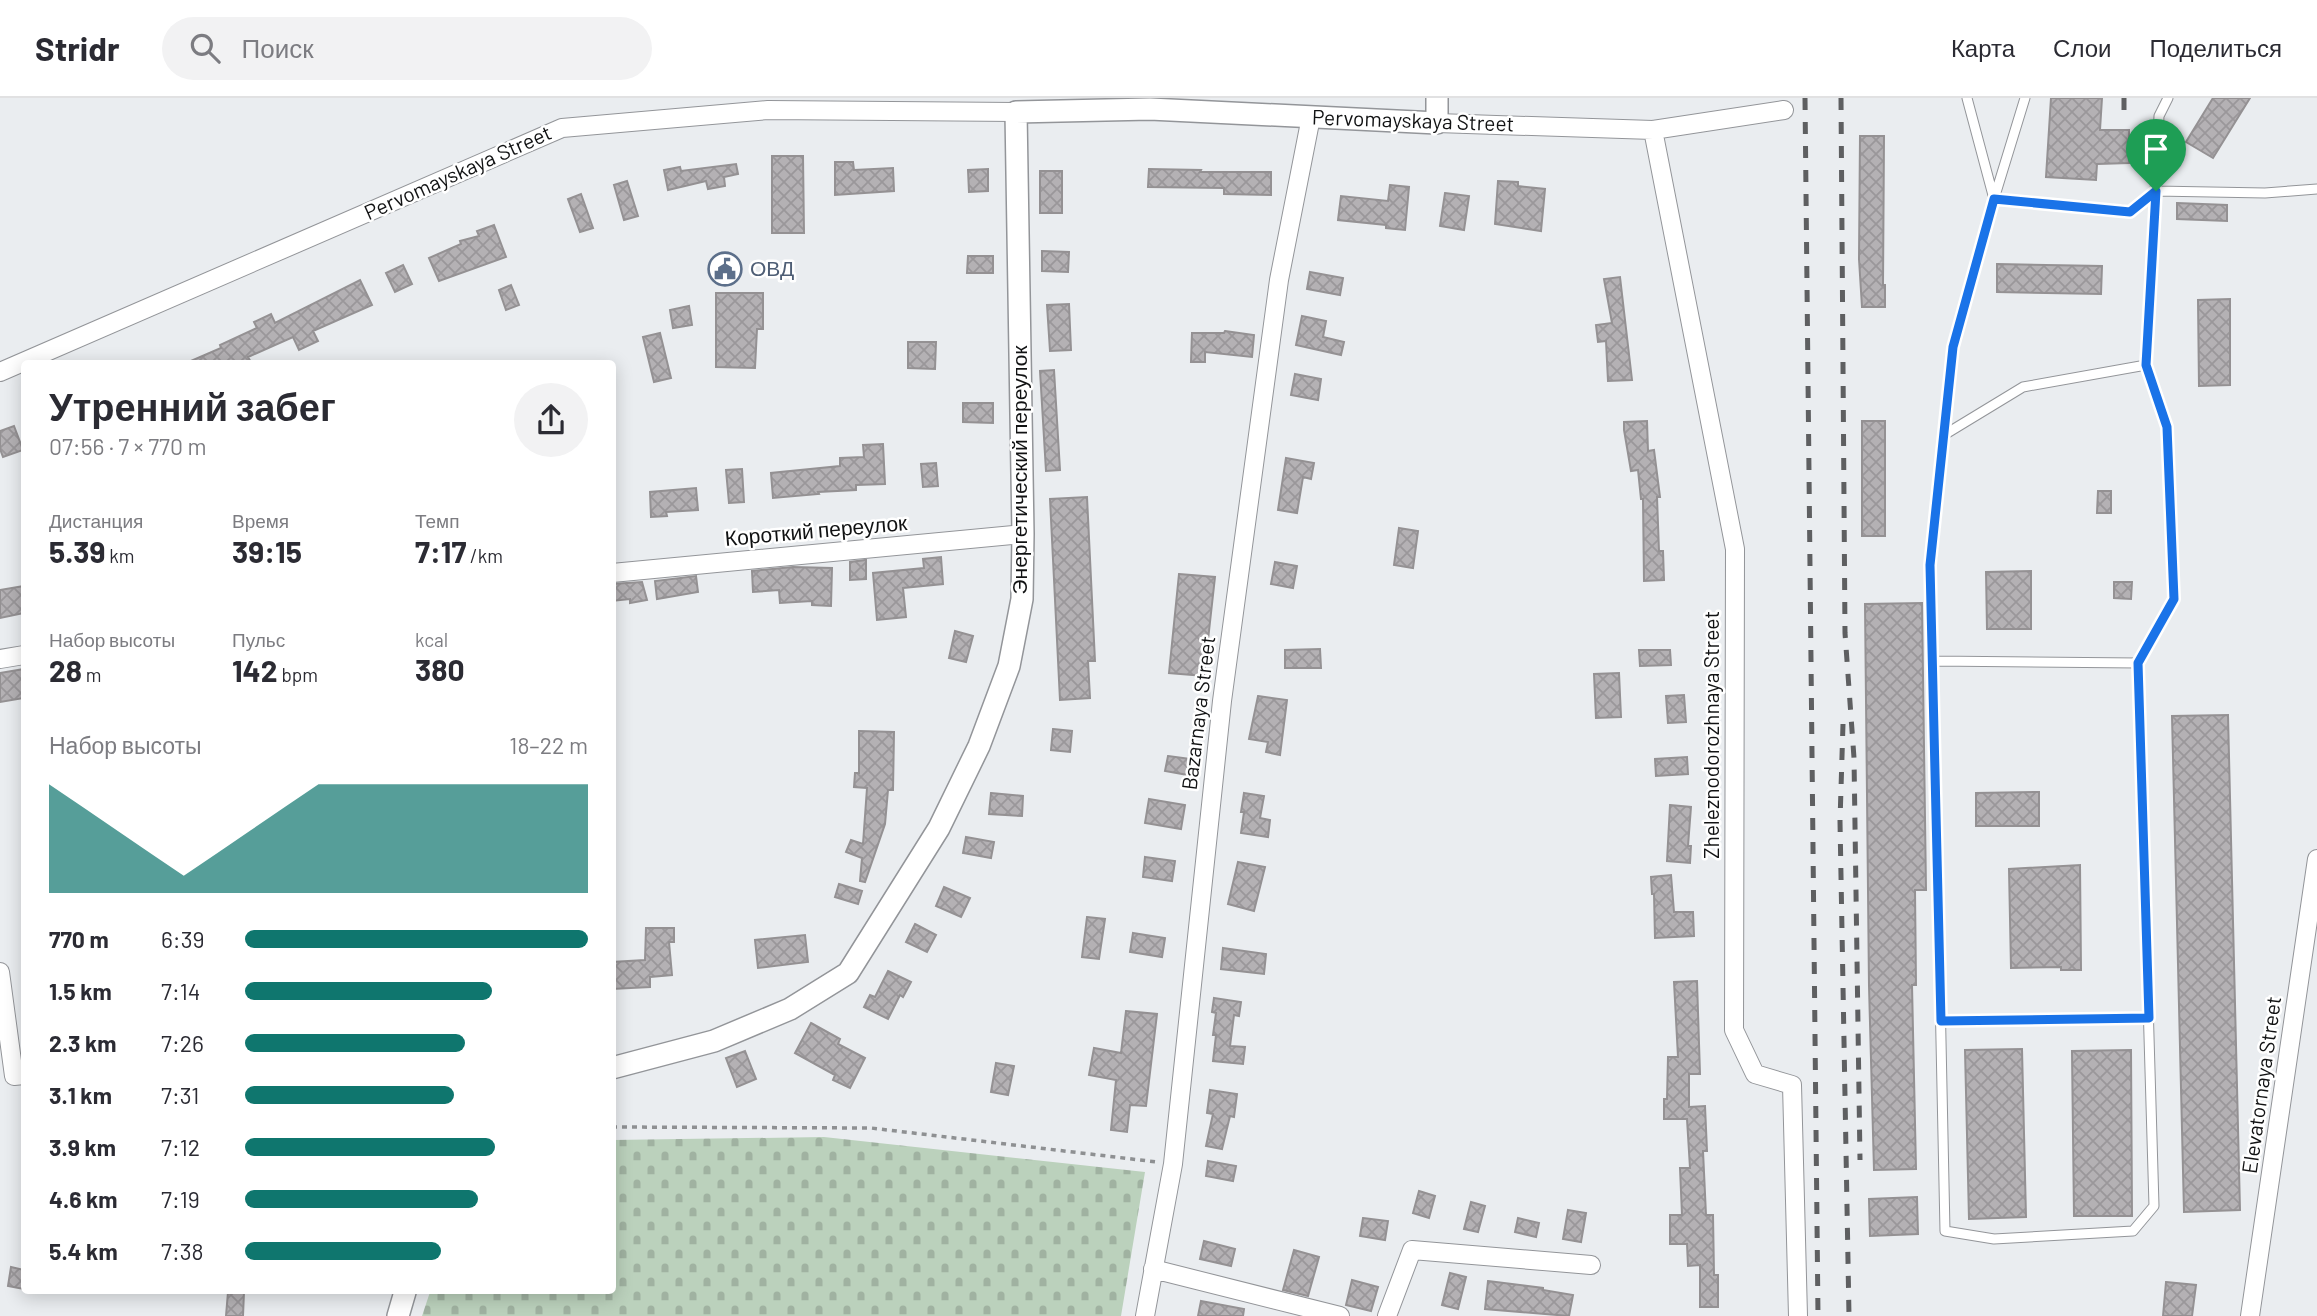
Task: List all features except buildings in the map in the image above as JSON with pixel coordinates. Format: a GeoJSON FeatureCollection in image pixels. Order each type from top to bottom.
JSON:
{"type":"FeatureCollection","features":[{"type":"Feature","properties":{"kind":"street"},"geometry":{"type":"LineString","coordinates":[[1437,98],[1437,123]]}},
{"type":"Feature","properties":{"kind":"street","name":"Pervomayskaya Street"},"geometry":{"type":"LineString","coordinates":[[28,360],[562,128],[768,110],[931,105],[1016,111],[1149,103],[1311,117],[1653,130],[1784,110]]}},
{"type":"Feature","properties":{"kind":"street","name":"Энергетический переулок"},"geometry":{"type":"LineString","coordinates":[[616,1067],[715,1041],[790,1009],[848,973],[939,828],[979,746],[1009,666],[1022,599],[1016,111]]}},
{"type":"Feature","properties":{"kind":"street","name":"Bazarnaya Street"},"geometry":{"type":"LineString","coordinates":[[1145,1316],[1173,1164],[1222,701],[1279,280],[1311,117]]}},
{"type":"Feature","properties":{"kind":"street","name":"Zheleznodorozhnaya Street"},"geometry":{"type":"LineString","coordinates":[[1653,130],[1735,549],[1734,1030],[1755,1074],[1792,1086],[1798,1316]]}},
{"type":"Feature","properties":{"kind":"street","name":"Pervomayskaya Street"},"geometry":{"type":"LineString","coordinates":[[0,372],[21,363]]}},
{"type":"Feature","properties":{"kind":"street","name":"Короткий переулок"},"geometry":{"type":"LineString","coordinates":[[616,573],[1023,534]]}},
{"type":"Feature","properties":{"kind":"street"},"geometry":{"type":"LineString","coordinates":[[0,659],[21,656]]}},
{"type":"Feature","properties":{"kind":"street","name":"Elevatornaya Street"},"geometry":{"type":"LineString","coordinates":[[2250,1316],[2316,868]]}},
{"type":"Feature","properties":{"kind":"street"},"geometry":{"type":"LineString","coordinates":[[0,972],[14,1076],[21,1075]]}},
{"type":"Feature","properties":{"kind":"street"},"geometry":{"type":"LineString","coordinates":[[1387,1316],[1412,1250],[1591,1265]]}},
{"type":"Feature","properties":{"kind":"street"},"geometry":{"type":"LineString","coordinates":[[1153,1269],[1340,1316]]}},
{"type":"Feature","properties":{"kind":"street"},"geometry":{"type":"LineString","coordinates":[[398,1316],[404,1294]]}},
{"type":"Feature","properties":{"kind":"lane"},"geometry":{"type":"LineString","coordinates":[[1967,98],[1994,199]]}},
{"type":"Feature","properties":{"kind":"lane"},"geometry":{"type":"LineString","coordinates":[[2025,98],[1953,347],[1930,565],[1945,1231],[1994,1239],[2133,1231],[2154,1206],[2138,663],[2174,599],[2167,427],[2146,365],[2159,116],[2168,98]]}},
{"type":"Feature","properties":{"kind":"lane"},"geometry":{"type":"LineString","coordinates":[[1994,199],[2130,212],[2156,191],[2266,193],[2317,189]]}},
{"type":"Feature","properties":{"kind":"lane"},"geometry":{"type":"LineString","coordinates":[[1944,435],[2023,387],[2146,365]]}},
{"type":"Feature","properties":{"kind":"lane"},"geometry":{"type":"LineString","coordinates":[[1934,661],[2138,663]]}},
{"type":"Feature","properties":{"kind":"lane"},"geometry":{"type":"LineString","coordinates":[[1941,1021],[2149,1018]]}},
{"type":"Feature","properties":{"kind":"path"},"geometry":{"type":"LineString","coordinates":[[616,1127],[871,1128],[1173,1164]]}},
{"type":"Feature","properties":{"kind":"green space"},"geometry":{"type":"Polygon","coordinates":[[[824,1137],[1145,1172],[1121,1316],[422,1316],[429,1294],[616,1294],[616,1140],[824,1137]]]}},
{"type":"Feature","properties":{"kind":"railway"},"geometry":{"type":"LineString","coordinates":[[1805,98],[1818,1316]]}},
{"type":"Feature","properties":{"kind":"railway"},"geometry":{"type":"LineString","coordinates":[[1841,98],[1845,633],[1854,758],[1860,1160]]}},
{"type":"Feature","properties":{"kind":"railway"},"geometry":{"type":"LineString","coordinates":[[2124,98],[2124,115]]}},
{"type":"Feature","properties":{"kind":"railway"},"geometry":{"type":"LineString","coordinates":[[1843,724],[1840,821],[1849,1316]]}},
{"type":"Feature","properties":{"kind":"place","name":"ОВД"},"geometry":{"type":"Point","coordinates":[725,269]}},
{"type":"Feature","properties":{"kind":"route"},"geometry":{"type":"LineString","coordinates":[[2156,191],[2146,365],[2167,427],[2174,599],[2138,663],[2149,1018],[1941,1021],[1930,565],[1953,347],[1994,199],[2130,212],[2156,191]]}}]}
